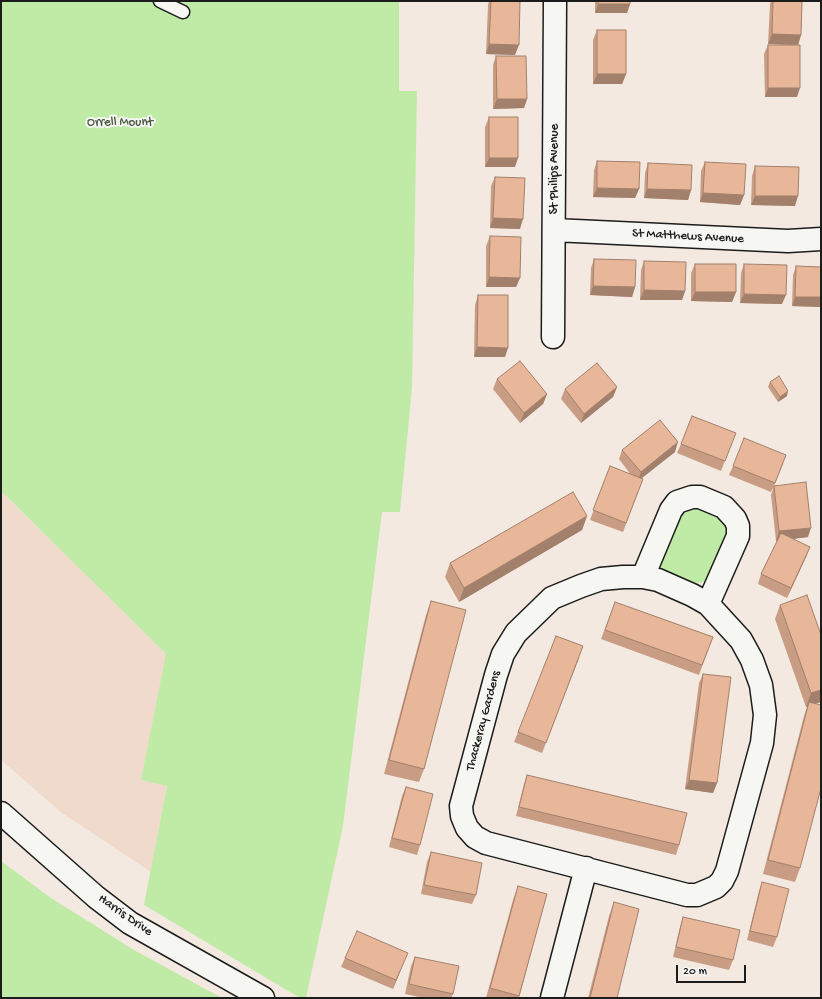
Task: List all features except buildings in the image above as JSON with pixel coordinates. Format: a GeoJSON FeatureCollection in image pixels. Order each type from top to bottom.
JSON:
{"type":"FeatureCollection","features":[{"type":"Feature","properties":{"kind":"street","name":"St Philips Avenue"},"geometry":{"type":"LineString","coordinates":[[553,337],[555,1]]}},
{"type":"Feature","properties":{"kind":"street","name":"St Matthews Avenue"},"geometry":{"type":"LineString","coordinates":[[554,230],[788,241],[821,239]]}},
{"type":"Feature","properties":{"kind":"street"},"geometry":{"type":"LineString","coordinates":[[643,577],[671,510],[677,502],[684,499],[700,497],[724,507],[735,519],[738,526],[738,536],[708,604]]}},
{"type":"Feature","properties":{"kind":"street","name":"Thackeray Gardens"},"geometry":{"type":"LineString","coordinates":[[643,577],[658,580],[708,604],[730,626],[745,647],[761,685],[765,715],[762,743],[727,871],[722,881],[716,887],[698,895],[687,895],[486,843],[475,837],[466,828],[462,816],[461,806],[496,675],[504,654],[516,633],[552,598],[601,579],[643,577]]}},
{"type":"Feature","properties":{"kind":"street","name":"Harris Drive"},"geometry":{"type":"LineString","coordinates":[[1,813],[96,896],[130,923],[263,998]]}},
{"type":"Feature","properties":{"kind":"street"},"geometry":{"type":"LineString","coordinates":[[552,998],[586,868]]}},
{"type":"Feature","properties":{"kind":"lane"},"geometry":{"type":"LineString","coordinates":[[160,1],[183,12]]}},
{"type":"Feature","properties":{"kind":"shaded area"},"geometry":{"type":"Polygon","coordinates":[[[1,491],[166,654],[188,670],[151,872],[62,813],[1,760],[1,491]]]}},
{"type":"Feature","properties":{"kind":"green space","name":"Orrell Mount"},"geometry":{"type":"Polygon","coordinates":[[[1,1],[399,1],[399,91],[417,91],[412,388],[400,512],[382,512],[343,826],[306,998],[300,998],[144,905],[167,786],[141,780],[166,654],[1,491],[1,1]]]}},
{"type":"Feature","properties":{"kind":"green space"},"geometry":{"type":"Polygon","coordinates":[[[698,507],[717,514],[725,523],[727,536],[706,581],[694,584],[666,571],[661,567],[660,561],[677,518],[685,509],[698,507]]]}},
{"type":"Feature","properties":{"kind":"green space"},"geometry":{"type":"Polygon","coordinates":[[[1,861],[51,898],[134,950],[222,998],[1,998],[1,861]]]}}]}
